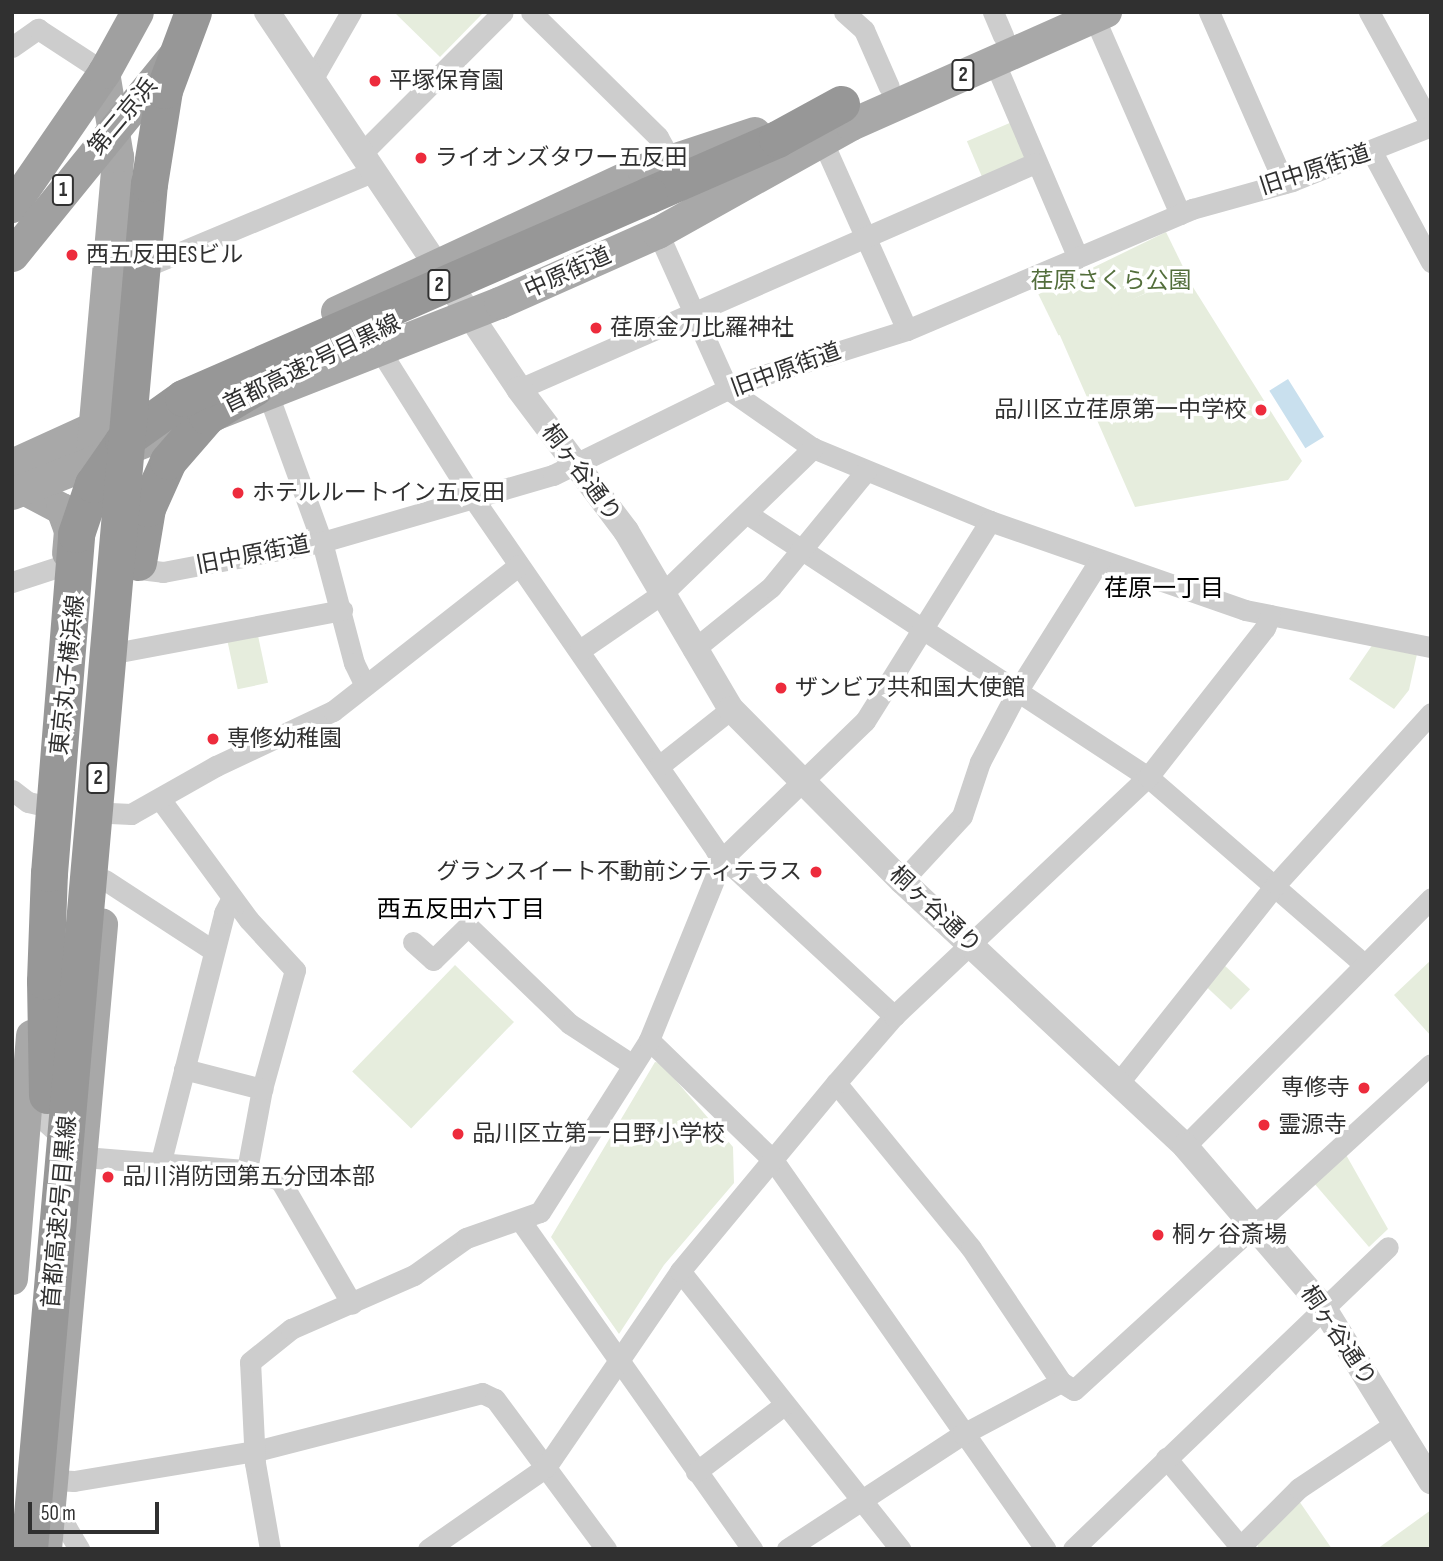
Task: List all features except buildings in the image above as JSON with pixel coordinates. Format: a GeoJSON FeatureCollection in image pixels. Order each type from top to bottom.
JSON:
{"type":"FeatureCollection","features":[{"type":"Feature","properties":{"kind":"highway","name":"第二京浜"},"geometry":{"type":"LineString","coordinates":[[12,206],[104,72],[137,12]]}},
{"type":"Feature","properties":{"kind":"highway","name":"第二京浜"},"geometry":{"type":"LineString","coordinates":[[12,255],[115,127],[190,18]]}},
{"type":"Feature","properties":{"kind":"highway","name":"首都高速2号目黒線"},"geometry":{"type":"LineString","coordinates":[[97,877],[149,184],[166,81],[190,18]]}},
{"type":"Feature","properties":{"kind":"highway","name":"首都高速2号目黒線"},"geometry":{"type":"LineString","coordinates":[[12,1499],[29,1102],[128,168],[145,78],[190,18]]}},
{"type":"Feature","properties":{"kind":"highway","name":"首都高速2号目黒線"},"geometry":{"type":"LineString","coordinates":[[29,1102],[45,981],[68,605],[76,534],[100,472],[140,425],[183,398],[654,212],[841,104]]}},
{"type":"Feature","properties":{"kind":"highway","name":"首都高速2号目黒線"},"geometry":{"type":"LineString","coordinates":[[29,1549],[97,877],[144,522],[160,476],[186,438],[207,416],[245,392],[822,139]]}},
{"type":"Feature","properties":{"kind":"main road","name":"2"},"geometry":{"type":"LineString","coordinates":[[16,483],[97,428],[138,405],[671,159],[889,86],[996,36],[1057,12]]}},
{"type":"Feature","properties":{"kind":"main road","name":"2"},"geometry":{"type":"LineString","coordinates":[[822,139],[996,36],[1100,15]]}},
{"type":"Feature","properties":{"kind":"main road","name":"2"},"geometry":{"type":"LineString","coordinates":[[46,1549],[84,1157],[97,877],[110,813],[125,651],[138,405],[164,122],[190,18]]}},
{"type":"Feature","properties":{"kind":"main road","name":"東京丸子横浜線"},"geometry":{"type":"LineString","coordinates":[[12,1279],[53,808],[97,428],[116,210],[115,127],[104,72]]}},
{"type":"Feature","properties":{"kind":"main road","name":"中原街道"},"geometry":{"type":"LineString","coordinates":[[16,483],[137,447],[470,316],[654,212]]}},
{"type":"Feature","properties":{"kind":"main road","name":"2"},"geometry":{"type":"LineString","coordinates":[[131,568],[150,506],[166,472],[206,420]]}},
{"type":"Feature","properties":{"kind":"main road"},"geometry":{"type":"LineString","coordinates":[[16,483],[46,497],[62,509],[70,531],[49,778],[53,808]]}},
{"type":"Feature","properties":{"kind":"street","name":"桐ヶ谷通り"},"geometry":{"type":"LineString","coordinates":[[267,12],[519,389],[626,531],[693,649],[731,709],[902,881],[1121,1081],[1185,1146],[1324,1307],[1431,1481]]}},
{"type":"Feature","properties":{"kind":"street"},"geometry":{"type":"LineString","coordinates":[[313,78],[351,12]]}},
{"type":"Feature","properties":{"kind":"street"},"geometry":{"type":"LineString","coordinates":[[152,264],[368,162],[503,12]]}},
{"type":"Feature","properties":{"kind":"street"},"geometry":{"type":"LineString","coordinates":[[531,12],[658,137],[671,159]]}},
{"type":"Feature","properties":{"kind":"street"},"geometry":{"type":"LineString","coordinates":[[844,12],[864,30],[889,86]]}},
{"type":"Feature","properties":{"kind":"street"},"geometry":{"type":"LineString","coordinates":[[1209,12],[1284,183]]}},
{"type":"Feature","properties":{"kind":"street"},"geometry":{"type":"LineString","coordinates":[[1369,12],[1431,126]]}},
{"type":"Feature","properties":{"kind":"street"},"geometry":{"type":"LineString","coordinates":[[1100,15],[1180,214]]}},
{"type":"Feature","properties":{"kind":"street"},"geometry":{"type":"LineString","coordinates":[[12,47],[38,29],[104,72]]}},
{"type":"Feature","properties":{"kind":"street"},"geometry":{"type":"LineString","coordinates":[[996,36],[1035,163],[1079,258]]}},
{"type":"Feature","properties":{"kind":"street","name":"旧中原街道"},"geometry":{"type":"LineString","coordinates":[[131,568],[163,572],[322,542],[475,501],[574,464],[728,389],[907,330],[1180,214],[1284,183],[1373,152],[1431,126]]}},
{"type":"Feature","properties":{"kind":"street"},"geometry":{"type":"LineString","coordinates":[[822,139],[907,330]]}},
{"type":"Feature","properties":{"kind":"street"},"geometry":{"type":"LineString","coordinates":[[1373,152],[1431,262]]}},
{"type":"Feature","properties":{"kind":"street"},"geometry":{"type":"LineString","coordinates":[[519,389],[1035,163]]}},
{"type":"Feature","properties":{"kind":"street"},"geometry":{"type":"LineString","coordinates":[[654,212],[693,312],[728,389],[753,411],[813,448],[990,521],[1270,615],[1377,633],[1431,647]]}},
{"type":"Feature","properties":{"kind":"street"},"geometry":{"type":"LineString","coordinates":[[381,352],[475,501],[723,858],[894,1016]]}},
{"type":"Feature","properties":{"kind":"street"},"geometry":{"type":"LineString","coordinates":[[268,394],[322,542],[365,686]]}},
{"type":"Feature","properties":{"kind":"street"},"geometry":{"type":"LineString","coordinates":[[580,650],[663,593],[749,515],[813,448]]}},
{"type":"Feature","properties":{"kind":"street"},"geometry":{"type":"LineString","coordinates":[[693,649],[753,604],[806,550],[866,471]]}},
{"type":"Feature","properties":{"kind":"street"},"geometry":{"type":"LineString","coordinates":[[749,515],[806,550],[1147,777],[1276,884],[1363,963]]}},
{"type":"Feature","properties":{"kind":"street"},"geometry":{"type":"LineString","coordinates":[[270,1549],[256,1451],[250,1362],[291,1329],[414,1275],[466,1238],[540,1212],[649,1040],[723,858],[865,721],[926,631],[990,521]]}},
{"type":"Feature","properties":{"kind":"street"},"geometry":{"type":"LineString","coordinates":[[902,881],[962,816],[979,762],[1018,690],[1100,560]]}},
{"type":"Feature","properties":{"kind":"street"},"geometry":{"type":"LineString","coordinates":[[12,582],[67,564]]}},
{"type":"Feature","properties":{"kind":"street"},"geometry":{"type":"LineString","coordinates":[[110,813],[131,814],[216,766],[333,711],[417,641],[519,565]]}},
{"type":"Feature","properties":{"kind":"street"},"geometry":{"type":"LineString","coordinates":[[125,651],[342,610]]}},
{"type":"Feature","properties":{"kind":"street"},"geometry":{"type":"LineString","coordinates":[[428,1549],[546,1467],[616,1360],[680,1271],[836,1083],[894,1016],[973,946],[1147,777],[1265,628],[1270,615]]}},
{"type":"Feature","properties":{"kind":"street"},"geometry":{"type":"LineString","coordinates":[[659,766],[731,709]]}},
{"type":"Feature","properties":{"kind":"street"},"geometry":{"type":"LineString","coordinates":[[1121,1081],[1276,884],[1431,713]]}},
{"type":"Feature","properties":{"kind":"street"},"geometry":{"type":"LineString","coordinates":[[12,790],[28,802],[53,808]]}},
{"type":"Feature","properties":{"kind":"street"},"geometry":{"type":"LineString","coordinates":[[160,799],[232,898],[295,970],[262,1089],[247,1170]]}},
{"type":"Feature","properties":{"kind":"street"},"geometry":{"type":"LineString","coordinates":[[97,877],[214,951]]}},
{"type":"Feature","properties":{"kind":"street"},"geometry":{"type":"LineString","coordinates":[[160,1165],[214,951],[232,898]]}},
{"type":"Feature","properties":{"kind":"street"},"geometry":{"type":"LineString","coordinates":[[1185,1146],[1363,963],[1431,898]]}},
{"type":"Feature","properties":{"kind":"street"},"geometry":{"type":"LineString","coordinates":[[413,942],[433,960],[468,926],[570,1024],[633,1065]]}},
{"type":"Feature","properties":{"kind":"street"},"geometry":{"type":"LineString","coordinates":[[649,1040],[773,1160],[1045,1549]]}},
{"type":"Feature","properties":{"kind":"street"},"geometry":{"type":"LineString","coordinates":[[836,1083],[971,1248],[1061,1382],[1074,1390],[1431,1064]]}},
{"type":"Feature","properties":{"kind":"street"},"geometry":{"type":"LineString","coordinates":[[184,1069],[262,1089]]}},
{"type":"Feature","properties":{"kind":"street"},"geometry":{"type":"LineString","coordinates":[[29,1102],[84,1157],[247,1170],[280,1180],[352,1304]]}},
{"type":"Feature","properties":{"kind":"street"},"geometry":{"type":"LineString","coordinates":[[520,1220],[616,1360],[752,1549]]}},
{"type":"Feature","properties":{"kind":"street"},"geometry":{"type":"LineString","coordinates":[[1073,1549],[1388,1247]]}},
{"type":"Feature","properties":{"kind":"street"},"geometry":{"type":"LineString","coordinates":[[680,1271],[900,1549]]}},
{"type":"Feature","properties":{"kind":"street"},"geometry":{"type":"LineString","coordinates":[[787,1549],[963,1434],[1061,1382]]}},
{"type":"Feature","properties":{"kind":"street"},"geometry":{"type":"LineString","coordinates":[[54,1480],[74,1481],[256,1451],[482,1393],[495,1399],[606,1549]]}},
{"type":"Feature","properties":{"kind":"street"},"geometry":{"type":"LineString","coordinates":[[696,1472],[784,1405]]}},
{"type":"Feature","properties":{"kind":"street"},"geometry":{"type":"LineString","coordinates":[[1166,1458],[1240,1548],[1299,1488],[1395,1424]]}},
{"type":"Feature","properties":{"kind":"street"},"geometry":{"type":"LineString","coordinates":[[51,1516],[66,1527],[79,1549]]}},
{"type":"Feature","properties":{"kind":"green space"},"geometry":{"type":"Polygon","coordinates":[[[394,12],[484,12],[440,57],[394,12]]]}},
{"type":"Feature","properties":{"kind":"green space"},"geometry":{"type":"Polygon","coordinates":[[[1012,122],[1028,160],[983,179],[967,141],[1012,122]]]}},
{"type":"Feature","properties":{"kind":"green space","name":"荏原さくら公園"},"geometry":{"type":"Polygon","coordinates":[[[1166,232],[1186,273],[1059,336],[1038,294],[1166,232]]]}},
{"type":"Feature","properties":{"kind":"green space"},"geometry":{"type":"Polygon","coordinates":[[[1186,276],[1302,461],[1288,480],[1135,507],[1058,331],[1186,276]]]}},
{"type":"Feature","properties":{"kind":"green space"},"geometry":{"type":"Polygon","coordinates":[[[257,631],[268,683],[238,689],[227,637],[257,631]]]}},
{"type":"Feature","properties":{"kind":"green space"},"geometry":{"type":"Polygon","coordinates":[[[1373,644],[1417,654],[1409,690],[1394,709],[1349,679],[1373,644]]]}},
{"type":"Feature","properties":{"kind":"green space"},"geometry":{"type":"Polygon","coordinates":[[[1431,960],[1431,1036],[1394,995],[1431,960]]]}},
{"type":"Feature","properties":{"kind":"green space"},"geometry":{"type":"Polygon","coordinates":[[[1223,964],[1250,989],[1231,1010],[1204,984],[1223,964]]]}},
{"type":"Feature","properties":{"kind":"green space"},"geometry":{"type":"Polygon","coordinates":[[[455,965],[514,1022],[411,1128],[352,1071],[455,965]]]}},
{"type":"Feature","properties":{"kind":"green space"},"geometry":{"type":"Polygon","coordinates":[[[655,1062],[661,1063],[733,1147],[734,1183],[664,1265],[619,1334],[551,1237],[655,1062]]]}},
{"type":"Feature","properties":{"kind":"green space"},"geometry":{"type":"Polygon","coordinates":[[[1345,1153],[1388,1229],[1369,1247],[1313,1182],[1345,1153]]]}},
{"type":"Feature","properties":{"kind":"green space"},"geometry":{"type":"Polygon","coordinates":[[[1297,1498],[1332,1549],[1258,1549],[1257,1540],[1297,1498]]]}},
{"type":"Feature","properties":{"kind":"green space"},"geometry":{"type":"Polygon","coordinates":[[[1431,1510],[1431,1549],[1377,1549],[1431,1510]]]}},
{"type":"Feature","properties":{"kind":"water"},"geometry":{"type":"Polygon","coordinates":[[[1288,379],[1324,437],[1305,448],[1269,391],[1288,379]]]}},
{"type":"Feature","properties":{"kind":"place","name":"平塚保育園"},"geometry":{"type":"Point","coordinates":[375,81]}},
{"type":"Feature","properties":{"kind":"place","name":"ライオンズタワー五反田"},"geometry":{"type":"Point","coordinates":[421,158]}},
{"type":"Feature","properties":{"kind":"place","name":"西五反田ESビル"},"geometry":{"type":"Point","coordinates":[72,255]}},
{"type":"Feature","properties":{"kind":"place","name":"荏原金刀比羅神社"},"geometry":{"type":"Point","coordinates":[596,328]}},
{"type":"Feature","properties":{"kind":"place","name":"品川区立荏原第一中学校"},"geometry":{"type":"Point","coordinates":[1261,410]}},
{"type":"Feature","properties":{"kind":"place","name":"ホテルルートイン五反田"},"geometry":{"type":"Point","coordinates":[238,493]}},
{"type":"Feature","properties":{"kind":"place","name":"ザンビア共和国大使館"},"geometry":{"type":"Point","coordinates":[781,688]}},
{"type":"Feature","properties":{"kind":"place","name":"専修幼稚園"},"geometry":{"type":"Point","coordinates":[213,739]}},
{"type":"Feature","properties":{"kind":"place","name":"グランスイート不動前シティテラス"},"geometry":{"type":"Point","coordinates":[816,872]}},
{"type":"Feature","properties":{"kind":"place","name":"専修寺"},"geometry":{"type":"Point","coordinates":[1364,1088]}},
{"type":"Feature","properties":{"kind":"place","name":"霊源寺"},"geometry":{"type":"Point","coordinates":[1264,1125]}},
{"type":"Feature","properties":{"kind":"place","name":"品川区立第一日野小学校"},"geometry":{"type":"Point","coordinates":[458,1134]}},
{"type":"Feature","properties":{"kind":"place","name":"品川消防団第五分団本部"},"geometry":{"type":"Point","coordinates":[108,1177]}},
{"type":"Feature","properties":{"kind":"place","name":"桐ヶ谷斎場"},"geometry":{"type":"Point","coordinates":[1158,1235]}},
{"type":"Feature","properties":{"kind":"district","name":"荏原一丁目"},"geometry":{"type":"Point","coordinates":[1164,589]}},
{"type":"Feature","properties":{"kind":"district","name":"西五反田六丁目"},"geometry":{"type":"Point","coordinates":[461,910]}}]}
